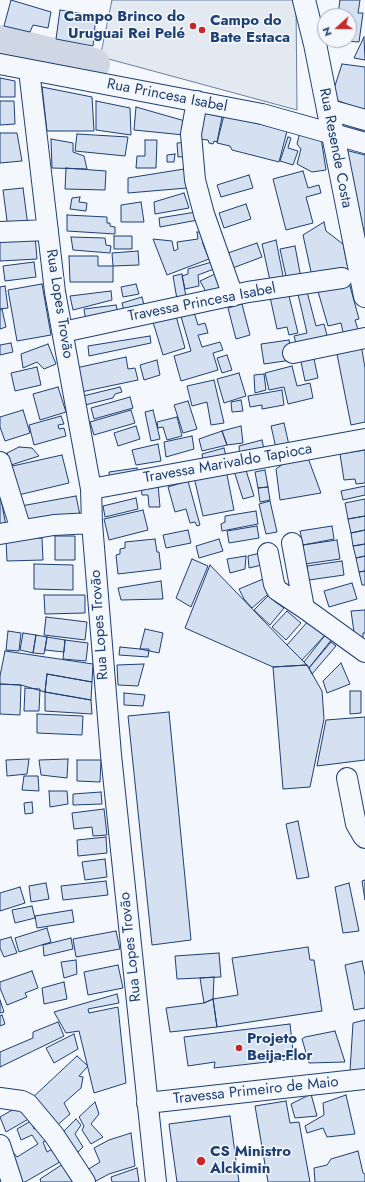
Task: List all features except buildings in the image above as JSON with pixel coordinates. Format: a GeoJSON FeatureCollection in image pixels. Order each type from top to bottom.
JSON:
{"type":"FeatureCollection","features":[{"type":"Feature","properties":{"kind":"main road","name":"Rua Resende Costa"},"geometry":{"type":"LineString","coordinates":[[304,0],[315,44],[365,296]]}},
{"type":"Feature","properties":{"kind":"street","name":"Rua Princesa Isabel"},"geometry":{"type":"LineString","coordinates":[[0,64],[262,114],[365,143]]}},
{"type":"Feature","properties":{"kind":"street","name":"Rua Lopes Trovão"},"geometry":{"type":"LineString","coordinates":[[28,70],[55,292],[91,489],[92,523],[111,755],[156,1182]]}},
{"type":"Feature","properties":{"kind":"street"},"geometry":{"type":"LineString","coordinates":[[197,101],[191,134],[195,180],[204,214],[233,296]]}},
{"type":"Feature","properties":{"kind":"street"},"geometry":{"type":"LineString","coordinates":[[327,109],[365,120]]}},
{"type":"Feature","properties":{"kind":"street"},"geometry":{"type":"LineString","coordinates":[[0,232],[48,230]]}},
{"type":"Feature","properties":{"kind":"street","name":"Travessa Princesa Isabel"},"geometry":{"type":"LineString","coordinates":[[63,332],[233,296],[342,278]]}},
{"type":"Feature","properties":{"kind":"street"},"geometry":{"type":"LineString","coordinates":[[293,353],[365,338]]}},
{"type":"Feature","properties":{"kind":"street","name":"Travessa Marivaldo Tapioca"},"geometry":{"type":"LineString","coordinates":[[91,489],[365,439]]}},
{"type":"Feature","properties":{"kind":"street"},"geometry":{"type":"LineString","coordinates":[[0,462],[21,530]]}},
{"type":"Feature","properties":{"kind":"street"},"geometry":{"type":"LineString","coordinates":[[0,534],[54,525],[92,523]]}},
{"type":"Feature","properties":{"kind":"street"},"geometry":{"type":"LineString","coordinates":[[292,542],[304,608]]}},
{"type":"Feature","properties":{"kind":"street"},"geometry":{"type":"LineString","coordinates":[[268,553],[274,584],[277,590],[365,652]]}},
{"type":"Feature","properties":{"kind":"street"},"geometry":{"type":"LineString","coordinates":[[347,778],[356,824],[365,838]]}},
{"type":"Feature","properties":{"kind":"street","name":"Travessa Primeiro de Maio"},"geometry":{"type":"LineString","coordinates":[[147,1103],[364,1082]]}},
{"type":"Feature","properties":{"kind":"street"},"geometry":{"type":"LineString","coordinates":[[0,1098],[22,1101],[28,1104],[54,1135],[85,1182]]}},
{"type":"Feature","properties":{"kind":"street"},"geometry":{"type":"LineString","coordinates":[[0,1145],[12,1182]]}},
{"type":"Feature","properties":{"kind":"shaded area","name":"Campo do Bate Estaca"},"geometry":{"type":"Polygon","coordinates":[[[112,0],[294,0],[296,2],[297,110],[105,58],[106,54],[101,53],[112,0]]]}},
{"type":"Feature","properties":{"kind":"waterway"},"geometry":{"type":"LineString","coordinates":[[0,41],[94,64]]}},
{"type":"Feature","properties":{"kind":"place","name":"Campo Brinco do Uruguai Rei Pelé"},"geometry":{"type":"Point","coordinates":[193,26]}},
{"type":"Feature","properties":{"kind":"place","name":"Campo do Bate Estaca"},"geometry":{"type":"Point","coordinates":[202,30]}},
{"type":"Feature","properties":{"kind":"place","name":"Projeto Beija-Flor"},"geometry":{"type":"Point","coordinates":[239,1048]}},
{"type":"Feature","properties":{"kind":"place","name":"CS Ministro Alckimin"},"geometry":{"type":"Point","coordinates":[201,1161]}}]}
